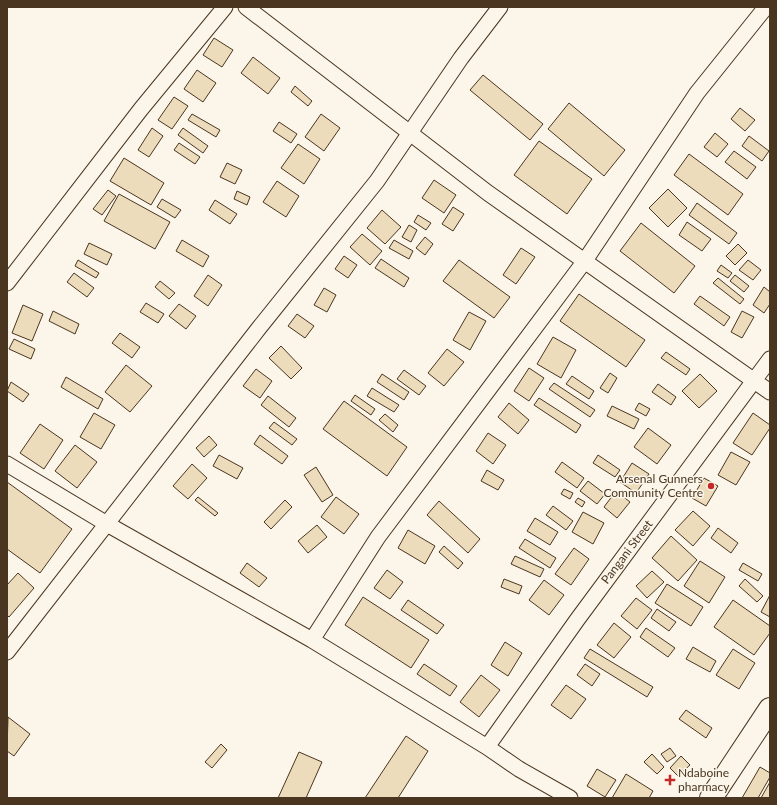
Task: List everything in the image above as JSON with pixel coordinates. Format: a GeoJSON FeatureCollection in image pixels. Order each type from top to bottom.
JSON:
{"type":"FeatureCollection","features":[{"type":"Feature","properties":{"kind":"main road"},"geometry":{"type":"LineString","coordinates":[[711,798],[770,709]]}},
{"type":"Feature","properties":{"kind":"street"},"geometry":{"type":"LineString","coordinates":[[7,282],[141,109],[225,7]]}},
{"type":"Feature","properties":{"kind":"street"},"geometry":{"type":"LineString","coordinates":[[246,7],[488,193],[770,392]]}},
{"type":"Feature","properties":{"kind":"street"},"geometry":{"type":"LineString","coordinates":[[7,652],[259,328],[377,181],[461,58],[500,7]]}},
{"type":"Feature","properties":{"kind":"street"},"geometry":{"type":"LineString","coordinates":[[312,640],[378,537],[584,262],[697,93],[766,7]]}},
{"type":"Feature","properties":{"kind":"street","name":"Pangani Street"},"geometry":{"type":"LineString","coordinates":[[487,747],[577,620],[770,360]]}},
{"type":"Feature","properties":{"kind":"street"},"geometry":{"type":"LineString","coordinates":[[7,464],[107,524],[312,640],[487,747],[519,769],[570,798]]}},
{"type":"Feature","properties":{"kind":"building"},"geometry":{"type":"Polygon","coordinates":[[[214,38],[233,50],[222,67],[203,55],[214,38]]]}},
{"type":"Feature","properties":{"kind":"building"},"geometry":{"type":"Polygon","coordinates":[[[253,57],[280,78],[268,94],[241,73],[253,57]]]}},
{"type":"Feature","properties":{"kind":"building"},"geometry":{"type":"Polygon","coordinates":[[[197,70],[216,83],[203,102],[184,89],[197,70]]]}},
{"type":"Feature","properties":{"kind":"building"},"geometry":{"type":"Polygon","coordinates":[[[483,75],[543,124],[530,140],[470,90],[483,75]]]}},
{"type":"Feature","properties":{"kind":"building"},"geometry":{"type":"Polygon","coordinates":[[[295,86],[312,101],[308,106],[291,92],[295,86]]]}},
{"type":"Feature","properties":{"kind":"building"},"geometry":{"type":"Polygon","coordinates":[[[174,97],[188,106],[172,129],[158,120],[174,97]]]}},
{"type":"Feature","properties":{"kind":"building"},"geometry":{"type":"Polygon","coordinates":[[[569,103],[625,150],[604,176],[548,129],[569,103]]]}},
{"type":"Feature","properties":{"kind":"building"},"geometry":{"type":"Polygon","coordinates":[[[740,108],[755,120],[745,131],[731,119],[740,108]]]}},
{"type":"Feature","properties":{"kind":"building"},"geometry":{"type":"Polygon","coordinates":[[[192,114],[220,130],[216,137],[188,120],[192,114]]]}},
{"type":"Feature","properties":{"kind":"building"},"geometry":{"type":"Polygon","coordinates":[[[321,114],[340,128],[324,151],[305,137],[321,114]]]}},
{"type":"Feature","properties":{"kind":"building"},"geometry":{"type":"Polygon","coordinates":[[[279,122],[297,134],[291,143],[273,131],[279,122]]]}},
{"type":"Feature","properties":{"kind":"building"},"geometry":{"type":"Polygon","coordinates":[[[152,128],[163,136],[149,157],[138,150],[152,128]]]}},
{"type":"Feature","properties":{"kind":"building"},"geometry":{"type":"Polygon","coordinates":[[[183,128],[208,146],[203,153],[178,135],[183,128]]]}},
{"type":"Feature","properties":{"kind":"building"},"geometry":{"type":"Polygon","coordinates":[[[715,133],[728,144],[717,157],[704,147],[715,133]]]}},
{"type":"Feature","properties":{"kind":"building"},"geometry":{"type":"Polygon","coordinates":[[[749,136],[769,151],[762,161],[742,146],[749,136]]]}},
{"type":"Feature","properties":{"kind":"building"},"geometry":{"type":"Polygon","coordinates":[[[539,141],[592,179],[567,214],[514,175],[539,141]]]}},
{"type":"Feature","properties":{"kind":"building"},"geometry":{"type":"Polygon","coordinates":[[[179,143],[200,157],[195,164],[174,150],[179,143]]]}},
{"type":"Feature","properties":{"kind":"building"},"geometry":{"type":"Polygon","coordinates":[[[298,144],[320,159],[304,184],[281,168],[298,144]]]}},
{"type":"Feature","properties":{"kind":"building"},"geometry":{"type":"Polygon","coordinates":[[[734,151],[756,167],[747,179],[725,162],[734,151]]]}},
{"type":"Feature","properties":{"kind":"building"},"geometry":{"type":"Polygon","coordinates":[[[689,154],[743,194],[728,215],[674,175],[689,154]]]}},
{"type":"Feature","properties":{"kind":"building"},"geometry":{"type":"Polygon","coordinates":[[[124,158],[164,183],[151,205],[110,181],[124,158]]]}},
{"type":"Feature","properties":{"kind":"building"},"geometry":{"type":"Polygon","coordinates":[[[227,163],[242,170],[235,184],[220,177],[227,163]]]}},
{"type":"Feature","properties":{"kind":"building"},"geometry":{"type":"Polygon","coordinates":[[[434,180],[456,195],[444,213],[422,198],[434,180]]]}},
{"type":"Feature","properties":{"kind":"building"},"geometry":{"type":"Polygon","coordinates":[[[277,181],[299,196],[286,217],[263,202],[277,181]]]}},
{"type":"Feature","properties":{"kind":"building"},"geometry":{"type":"Polygon","coordinates":[[[668,189],[687,208],[668,227],[649,208],[668,189]]]}},
{"type":"Feature","properties":{"kind":"building"},"geometry":{"type":"Polygon","coordinates":[[[108,190],[116,196],[102,215],[93,209],[108,190]]]}},
{"type":"Feature","properties":{"kind":"building"},"geometry":{"type":"Polygon","coordinates":[[[237,191],[250,197],[247,205],[234,199],[237,191]]]}},
{"type":"Feature","properties":{"kind":"building"},"geometry":{"type":"Polygon","coordinates":[[[119,194],[170,222],[155,249],[104,221],[119,194]]]}},
{"type":"Feature","properties":{"kind":"building"},"geometry":{"type":"Polygon","coordinates":[[[162,199],[181,210],[175,218],[157,207],[162,199]]]}},
{"type":"Feature","properties":{"kind":"building"},"geometry":{"type":"Polygon","coordinates":[[[215,200],[237,214],[230,224],[209,210],[215,200]]]}},
{"type":"Feature","properties":{"kind":"building"},"geometry":{"type":"Polygon","coordinates":[[[697,203],[737,233],[729,244],[689,215],[697,203]]]}},
{"type":"Feature","properties":{"kind":"building"},"geometry":{"type":"Polygon","coordinates":[[[453,207],[464,214],[453,231],[442,224],[453,207]]]}},
{"type":"Feature","properties":{"kind":"building"},"geometry":{"type":"Polygon","coordinates":[[[382,210],[401,227],[385,244],[367,228],[382,210]]]}},
{"type":"Feature","properties":{"kind":"building"},"geometry":{"type":"Polygon","coordinates":[[[418,215],[431,223],[426,230],[414,222],[418,215]]]}},
{"type":"Feature","properties":{"kind":"building"},"geometry":{"type":"Polygon","coordinates":[[[687,222],[711,239],[702,251],[679,235],[687,222]]]}},
{"type":"Feature","properties":{"kind":"building"},"geometry":{"type":"Polygon","coordinates":[[[641,223],[695,266],[674,293],[620,251],[641,223]]]}},
{"type":"Feature","properties":{"kind":"building"},"geometry":{"type":"Polygon","coordinates":[[[409,225],[417,230],[411,242],[402,237],[409,225]]]}},
{"type":"Feature","properties":{"kind":"building"},"geometry":{"type":"Polygon","coordinates":[[[362,234],[382,251],[370,265],[350,247],[362,234]]]}},
{"type":"Feature","properties":{"kind":"building"},"geometry":{"type":"Polygon","coordinates":[[[425,237],[433,244],[425,255],[416,248],[425,237]]]}},
{"type":"Feature","properties":{"kind":"building"},"geometry":{"type":"Polygon","coordinates":[[[182,240],[209,256],[203,267],[176,251],[182,240]]]}},
{"type":"Feature","properties":{"kind":"building"},"geometry":{"type":"Polygon","coordinates":[[[394,240],[413,251],[409,259],[389,248],[394,240]]]}},
{"type":"Feature","properties":{"kind":"building"},"geometry":{"type":"Polygon","coordinates":[[[89,243],[112,254],[107,265],[84,254],[89,243]]]}},
{"type":"Feature","properties":{"kind":"building"},"geometry":{"type":"Polygon","coordinates":[[[738,244],[747,253],[735,265],[726,256],[738,244]]]}},
{"type":"Feature","properties":{"kind":"building"},"geometry":{"type":"Polygon","coordinates":[[[521,248],[535,257],[516,284],[503,275],[521,248]]]}},
{"type":"Feature","properties":{"kind":"building"},"geometry":{"type":"Polygon","coordinates":[[[344,256],[357,265],[348,278],[335,269],[344,256]]]}},
{"type":"Feature","properties":{"kind":"building"},"geometry":{"type":"Polygon","coordinates":[[[381,259],[409,278],[404,287],[375,268],[381,259]]]}},
{"type":"Feature","properties":{"kind":"building"},"geometry":{"type":"Polygon","coordinates":[[[78,260],[99,273],[96,278],[75,266],[78,260]]]}},
{"type":"Feature","properties":{"kind":"building"},"geometry":{"type":"Polygon","coordinates":[[[459,260],[510,297],[494,318],[443,281],[459,260]]]}},
{"type":"Feature","properties":{"kind":"building"},"geometry":{"type":"Polygon","coordinates":[[[748,260],[761,270],[753,280],[739,270],[748,260]]]}},
{"type":"Feature","properties":{"kind":"building"},"geometry":{"type":"Polygon","coordinates":[[[721,265],[732,273],[728,278],[717,271],[721,265]]]}},
{"type":"Feature","properties":{"kind":"building"},"geometry":{"type":"Polygon","coordinates":[[[74,273],[94,288],[87,297],[67,282],[74,273]]]}},
{"type":"Feature","properties":{"kind":"building"},"geometry":{"type":"Polygon","coordinates":[[[208,275],[222,285],[208,306],[194,296],[208,275]]]}},
{"type":"Feature","properties":{"kind":"building"},"geometry":{"type":"Polygon","coordinates":[[[735,275],[749,286],[744,292],[730,281],[735,275]]]}},
{"type":"Feature","properties":{"kind":"building"},"geometry":{"type":"Polygon","coordinates":[[[718,278],[744,299],[740,304],[713,283],[718,278]]]}},
{"type":"Feature","properties":{"kind":"building"},"geometry":{"type":"Polygon","coordinates":[[[160,281],[175,293],[169,299],[155,287],[160,281]]]}},
{"type":"Feature","properties":{"kind":"building"},"geometry":{"type":"Polygon","coordinates":[[[764,287],[770,292],[770,304],[764,313],[753,305],[764,287]]]}},
{"type":"Feature","properties":{"kind":"building"},"geometry":{"type":"Polygon","coordinates":[[[324,288],[336,295],[327,312],[314,305],[324,288]]]}},
{"type":"Feature","properties":{"kind":"building"},"geometry":{"type":"Polygon","coordinates":[[[579,294],[645,340],[626,367],[560,321],[579,294]]]}},
{"type":"Feature","properties":{"kind":"building"},"geometry":{"type":"Polygon","coordinates":[[[700,296],[730,317],[724,326],[694,304],[700,296]]]}},
{"type":"Feature","properties":{"kind":"building"},"geometry":{"type":"Polygon","coordinates":[[[146,303],[164,314],[158,323],[140,312],[146,303]]]}},
{"type":"Feature","properties":{"kind":"building"},"geometry":{"type":"Polygon","coordinates":[[[179,304],[196,316],[186,329],[169,316],[179,304]]]}},
{"type":"Feature","properties":{"kind":"building"},"geometry":{"type":"Polygon","coordinates":[[[23,305],[43,314],[32,341],[12,333],[23,305]]]}},
{"type":"Feature","properties":{"kind":"building"},"geometry":{"type":"Polygon","coordinates":[[[53,311],[79,324],[75,334],[49,321],[53,311]]]}},
{"type":"Feature","properties":{"kind":"building"},"geometry":{"type":"Polygon","coordinates":[[[742,311],[754,317],[742,338],[731,332],[742,311]]]}},
{"type":"Feature","properties":{"kind":"building"},"geometry":{"type":"Polygon","coordinates":[[[469,312],[486,321],[470,350],[453,340],[469,312]]]}},
{"type":"Feature","properties":{"kind":"building"},"geometry":{"type":"Polygon","coordinates":[[[297,314],[314,326],[305,338],[288,326],[297,314]]]}},
{"type":"Feature","properties":{"kind":"building"},"geometry":{"type":"Polygon","coordinates":[[[120,333],[140,347],[132,358],[112,343],[120,333]]]}},
{"type":"Feature","properties":{"kind":"building"},"geometry":{"type":"Polygon","coordinates":[[[553,337],[576,350],[561,378],[537,364],[553,337]]]}},
{"type":"Feature","properties":{"kind":"building"},"geometry":{"type":"Polygon","coordinates":[[[14,339],[35,349],[31,359],[9,349],[14,339]]]}},
{"type":"Feature","properties":{"kind":"building"},"geometry":{"type":"Polygon","coordinates":[[[281,346],[302,368],[291,379],[269,358],[281,346]]]}},
{"type":"Feature","properties":{"kind":"building"},"geometry":{"type":"Polygon","coordinates":[[[447,349],[464,362],[444,386],[428,373],[447,349]]]}},
{"type":"Feature","properties":{"kind":"building"},"geometry":{"type":"Polygon","coordinates":[[[666,352],[690,369],[686,375],[661,358],[666,352]]]}},
{"type":"Feature","properties":{"kind":"building"},"geometry":{"type":"Polygon","coordinates":[[[126,365],[152,386],[130,412],[105,392],[126,365]]]}},
{"type":"Feature","properties":{"kind":"building"},"geometry":{"type":"Polygon","coordinates":[[[529,368],[544,378],[529,401],[514,391],[529,368]]]}},
{"type":"Feature","properties":{"kind":"building"},"geometry":{"type":"Polygon","coordinates":[[[256,369],[272,381],[260,398],[243,386],[256,369]]]}},
{"type":"Feature","properties":{"kind":"building"},"geometry":{"type":"Polygon","coordinates":[[[404,370],[426,386],[419,395],[397,379],[404,370]]]}},
{"type":"Feature","properties":{"kind":"building"},"geometry":{"type":"Polygon","coordinates":[[[610,373],[617,378],[608,393],[600,388],[610,373]]]}},
{"type":"Feature","properties":{"kind":"building"},"geometry":{"type":"Polygon","coordinates":[[[382,374],[409,392],[404,400],[377,382],[382,374]]]}},
{"type":"Feature","properties":{"kind":"building"},"geometry":{"type":"Polygon","coordinates":[[[700,374],[717,391],[699,408],[682,391],[700,374]]]}},
{"type":"Feature","properties":{"kind":"building"},"geometry":{"type":"Polygon","coordinates":[[[572,376],[594,391],[589,399],[566,384],[572,376]]]}},
{"type":"Feature","properties":{"kind":"building"},"geometry":{"type":"Polygon","coordinates":[[[66,377],[103,399],[98,409],[61,387],[66,377]]]}},
{"type":"Feature","properties":{"kind":"building"},"geometry":{"type":"Polygon","coordinates":[[[11,382],[29,394],[23,402],[7,391],[11,382]]]}},
{"type":"Feature","properties":{"kind":"building"},"geometry":{"type":"Polygon","coordinates":[[[554,383],[595,410],[590,417],[549,389],[554,383]]]}},
{"type":"Feature","properties":{"kind":"building"},"geometry":{"type":"Polygon","coordinates":[[[658,384],[676,397],[671,405],[652,392],[658,384]]]}},
{"type":"Feature","properties":{"kind":"building"},"geometry":{"type":"Polygon","coordinates":[[[372,388],[399,405],[394,412],[367,396],[372,388]]]}},
{"type":"Feature","properties":{"kind":"building"},"geometry":{"type":"Polygon","coordinates":[[[355,395],[375,409],[371,415],[351,401],[355,395]]]}},
{"type":"Feature","properties":{"kind":"building"},"geometry":{"type":"Polygon","coordinates":[[[268,396],[296,418],[289,427],[261,405],[268,396]]]}},
{"type":"Feature","properties":{"kind":"building"},"geometry":{"type":"Polygon","coordinates":[[[539,398],[581,425],[576,433],[534,405],[539,398]]]}},
{"type":"Feature","properties":{"kind":"building"},"geometry":{"type":"Polygon","coordinates":[[[344,401],[407,447],[387,476],[323,429],[344,401]]]}},
{"type":"Feature","properties":{"kind":"building"},"geometry":{"type":"Polygon","coordinates":[[[509,403],[529,420],[518,434],[498,417],[509,403]]]}},
{"type":"Feature","properties":{"kind":"building"},"geometry":{"type":"Polygon","coordinates":[[[639,403],[650,409],[646,416],[635,410],[639,403]]]}},
{"type":"Feature","properties":{"kind":"building"},"geometry":{"type":"Polygon","coordinates":[[[612,406],[639,419],[634,429],[607,416],[612,406]]]}},
{"type":"Feature","properties":{"kind":"building"},"geometry":{"type":"Polygon","coordinates":[[[94,413],[115,425],[101,449],[80,437],[94,413]]]}},
{"type":"Feature","properties":{"kind":"building"},"geometry":{"type":"Polygon","coordinates":[[[753,413],[770,425],[770,428],[752,455],[733,443],[753,413]]]}},
{"type":"Feature","properties":{"kind":"building"},"geometry":{"type":"Polygon","coordinates":[[[385,414],[398,425],[393,432],[379,420],[385,414]]]}},
{"type":"Feature","properties":{"kind":"building"},"geometry":{"type":"Polygon","coordinates":[[[274,422],[297,439],[292,445],[269,428],[274,422]]]}},
{"type":"Feature","properties":{"kind":"building"},"geometry":{"type":"Polygon","coordinates":[[[40,424],[63,440],[44,469],[20,453],[40,424]]]}},
{"type":"Feature","properties":{"kind":"building"},"geometry":{"type":"Polygon","coordinates":[[[648,428],[671,445],[657,464],[634,447],[648,428]]]}},
{"type":"Feature","properties":{"kind":"building"},"geometry":{"type":"Polygon","coordinates":[[[488,433],[506,445],[493,464],[476,451],[488,433]]]}},
{"type":"Feature","properties":{"kind":"building"},"geometry":{"type":"Polygon","coordinates":[[[260,435],[288,456],[282,464],[254,444],[260,435]]]}},
{"type":"Feature","properties":{"kind":"building"},"geometry":{"type":"Polygon","coordinates":[[[209,436],[217,445],[204,457],[196,448],[209,436]]]}},
{"type":"Feature","properties":{"kind":"building"},"geometry":{"type":"Polygon","coordinates":[[[75,445],[97,462],[77,488],[55,471],[75,445]]]}},
{"type":"Feature","properties":{"kind":"building"},"geometry":{"type":"Polygon","coordinates":[[[731,452],[750,462],[736,485],[718,475],[731,452]]]}},
{"type":"Feature","properties":{"kind":"building"},"geometry":{"type":"Polygon","coordinates":[[[219,455],[243,468],[237,479],[213,466],[219,455]]]}},
{"type":"Feature","properties":{"kind":"building"},"geometry":{"type":"Polygon","coordinates":[[[598,455],[620,470],[615,477],[593,463],[598,455]]]}},
{"type":"Feature","properties":{"kind":"building"},"geometry":{"type":"Polygon","coordinates":[[[562,462],[584,478],[577,488],[555,472],[562,462]]]}},
{"type":"Feature","properties":{"kind":"building"},"geometry":{"type":"Polygon","coordinates":[[[632,463],[649,474],[636,493],[620,482],[632,463]]]}},
{"type":"Feature","properties":{"kind":"building"},"geometry":{"type":"Polygon","coordinates":[[[192,464],[207,478],[188,499],[173,486],[192,464]]]}},
{"type":"Feature","properties":{"kind":"building"},"geometry":{"type":"Polygon","coordinates":[[[316,467],[333,495],[322,502],[304,475],[316,467]]]}},
{"type":"Feature","properties":{"kind":"building"},"geometry":{"type":"Polygon","coordinates":[[[487,470],[504,480],[498,490],[481,481],[487,470]]]}},
{"type":"Feature","properties":{"kind":"building"},"geometry":{"type":"Polygon","coordinates":[[[704,478],[718,486],[706,506],[692,498],[704,478]]]}},
{"type":"Feature","properties":{"kind":"building"},"geometry":{"type":"Polygon","coordinates":[[[588,481],[605,494],[597,504],[580,491],[588,481]]]}},
{"type":"Feature","properties":{"kind":"building"},"geometry":{"type":"Polygon","coordinates":[[[7,482],[72,529],[40,573],[7,549],[7,482]]]}},
{"type":"Feature","properties":{"kind":"building"},"geometry":{"type":"Polygon","coordinates":[[[564,489],[573,493],[570,499],[561,494],[564,489]]]}},
{"type":"Feature","properties":{"kind":"building"},"geometry":{"type":"Polygon","coordinates":[[[616,491],[630,502],[617,518],[604,507],[616,491]]]}},
{"type":"Feature","properties":{"kind":"building"},"geometry":{"type":"Polygon","coordinates":[[[198,497],[218,513],[215,516],[195,500],[198,497]]]}},
{"type":"Feature","properties":{"kind":"building"},"geometry":{"type":"Polygon","coordinates":[[[336,497],[359,514],[344,534],[321,517],[336,497]]]}},
{"type":"Feature","properties":{"kind":"building"},"geometry":{"type":"Polygon","coordinates":[[[578,498],[585,502],[582,507],[575,502],[578,498]]]}},
{"type":"Feature","properties":{"kind":"building"},"geometry":{"type":"Polygon","coordinates":[[[285,500],[292,507],[271,529],[264,522],[285,500]]]}},
{"type":"Feature","properties":{"kind":"building"},"geometry":{"type":"Polygon","coordinates":[[[439,501],[480,539],[468,553],[427,515],[439,501]]]}},
{"type":"Feature","properties":{"kind":"building"},"geometry":{"type":"Polygon","coordinates":[[[553,506],[573,521],[566,530],[546,515],[553,506]]]}},
{"type":"Feature","properties":{"kind":"building"},"geometry":{"type":"Polygon","coordinates":[[[693,511],[710,526],[693,546],[675,530],[693,511]]]}},
{"type":"Feature","properties":{"kind":"building"},"geometry":{"type":"Polygon","coordinates":[[[583,512],[604,523],[593,544],[572,532],[583,512]]]}},
{"type":"Feature","properties":{"kind":"building"},"geometry":{"type":"Polygon","coordinates":[[[535,518],[558,532],[550,545],[527,531],[535,518]]]}},
{"type":"Feature","properties":{"kind":"building"},"geometry":{"type":"Polygon","coordinates":[[[317,525],[327,537],[308,553],[298,541],[317,525]]]}},
{"type":"Feature","properties":{"kind":"building"},"geometry":{"type":"Polygon","coordinates":[[[718,528],[738,543],[731,553],[711,538],[718,528]]]}},
{"type":"Feature","properties":{"kind":"building"},"geometry":{"type":"Polygon","coordinates":[[[408,530],[435,546],[425,564],[398,548],[408,530]]]}},
{"type":"Feature","properties":{"kind":"building"},"geometry":{"type":"Polygon","coordinates":[[[671,536],[697,560],[678,581],[652,558],[671,536]]]}},
{"type":"Feature","properties":{"kind":"building"},"geometry":{"type":"Polygon","coordinates":[[[525,539],[556,558],[550,568],[519,548],[525,539]]]}},
{"type":"Feature","properties":{"kind":"building"},"geometry":{"type":"Polygon","coordinates":[[[444,546],[463,563],[458,569],[439,552],[444,546]]]}},
{"type":"Feature","properties":{"kind":"building"},"geometry":{"type":"Polygon","coordinates":[[[574,548],[589,559],[571,585],[555,574],[574,548]]]}},
{"type":"Feature","properties":{"kind":"building"},"geometry":{"type":"Polygon","coordinates":[[[515,556],[544,569],[540,577],[511,564],[515,556]]]}},
{"type":"Feature","properties":{"kind":"building"},"geometry":{"type":"Polygon","coordinates":[[[700,561],[725,577],[709,603],[684,586],[700,561]]]}},
{"type":"Feature","properties":{"kind":"building"},"geometry":{"type":"Polygon","coordinates":[[[247,563],[267,578],[259,587],[240,573],[247,563]]]}},
{"type":"Feature","properties":{"kind":"building"},"geometry":{"type":"Polygon","coordinates":[[[743,563],[762,574],[758,581],[739,570],[743,563]]]}},
{"type":"Feature","properties":{"kind":"building"},"geometry":{"type":"Polygon","coordinates":[[[387,570],[403,582],[390,599],[374,588],[387,570]]]}},
{"type":"Feature","properties":{"kind":"building"},"geometry":{"type":"Polygon","coordinates":[[[652,571],[664,582],[647,598],[636,586],[652,571]]]}},
{"type":"Feature","properties":{"kind":"building"},"geometry":{"type":"Polygon","coordinates":[[[18,573],[34,588],[9,617],[7,615],[7,585],[18,573]]]}},
{"type":"Feature","properties":{"kind":"building"},"geometry":{"type":"Polygon","coordinates":[[[504,579],[522,586],[519,594],[501,587],[504,579]]]}},
{"type":"Feature","properties":{"kind":"building"},"geometry":{"type":"Polygon","coordinates":[[[745,579],[763,596],[757,602],[739,586],[745,579]]]}},
{"type":"Feature","properties":{"kind":"building"},"geometry":{"type":"Polygon","coordinates":[[[544,580],[564,595],[549,615],[529,600],[544,580]]]}},
{"type":"Feature","properties":{"kind":"building"},"geometry":{"type":"Polygon","coordinates":[[[667,584],[703,607],[691,626],[655,603],[667,584]]]}},
{"type":"Feature","properties":{"kind":"building"},"geometry":{"type":"Polygon","coordinates":[[[770,595],[770,617],[761,612],[770,595]]]}},
{"type":"Feature","properties":{"kind":"building"},"geometry":{"type":"Polygon","coordinates":[[[363,597],[429,640],[411,668],[345,625],[363,597]]]}},
{"type":"Feature","properties":{"kind":"building"},"geometry":{"type":"Polygon","coordinates":[[[636,598],[652,610],[637,629],[621,616],[636,598]]]}},
{"type":"Feature","properties":{"kind":"building"},"geometry":{"type":"Polygon","coordinates":[[[408,600],[444,625],[437,634],[401,610],[408,600]]]}},
{"type":"Feature","properties":{"kind":"building"},"geometry":{"type":"Polygon","coordinates":[[[733,600],[770,626],[770,633],[754,655],[714,627],[733,600]]]}},
{"type":"Feature","properties":{"kind":"building"},"geometry":{"type":"Polygon","coordinates":[[[657,609],[676,622],[669,631],[651,618],[657,609]]]}},
{"type":"Feature","properties":{"kind":"building"},"geometry":{"type":"Polygon","coordinates":[[[614,623],[631,637],[614,658],[597,645],[614,623]]]}},
{"type":"Feature","properties":{"kind":"building"},"geometry":{"type":"Polygon","coordinates":[[[646,628],[675,648],[668,657],[640,637],[646,628]]]}},
{"type":"Feature","properties":{"kind":"building"},"geometry":{"type":"Polygon","coordinates":[[[505,642],[522,653],[508,676],[491,665],[505,642]]]}},
{"type":"Feature","properties":{"kind":"building"},"geometry":{"type":"Polygon","coordinates":[[[693,647],[716,661],[710,672],[686,659],[693,647]]]}},
{"type":"Feature","properties":{"kind":"building"},"geometry":{"type":"Polygon","coordinates":[[[590,649],[653,687],[647,697],[584,658],[590,649]]]}},
{"type":"Feature","properties":{"kind":"building"},"geometry":{"type":"Polygon","coordinates":[[[733,649],[755,663],[739,689],[716,675],[733,649]]]}},
{"type":"Feature","properties":{"kind":"building"},"geometry":{"type":"Polygon","coordinates":[[[424,664],[457,686],[450,696],[417,674],[424,664]]]}},
{"type":"Feature","properties":{"kind":"building"},"geometry":{"type":"Polygon","coordinates":[[[585,664],[600,674],[592,686],[577,675],[585,664]]]}},
{"type":"Feature","properties":{"kind":"building"},"geometry":{"type":"Polygon","coordinates":[[[481,675],[500,690],[479,717],[460,702],[481,675]]]}},
{"type":"Feature","properties":{"kind":"building"},"geometry":{"type":"Polygon","coordinates":[[[566,685],[586,699],[571,719],[551,705],[566,685]]]}},
{"type":"Feature","properties":{"kind":"building"},"geometry":{"type":"Polygon","coordinates":[[[686,710],[712,728],[706,738],[679,719],[686,710]]]}},
{"type":"Feature","properties":{"kind":"building"},"geometry":{"type":"Polygon","coordinates":[[[8,717],[30,734],[14,756],[7,751],[8,717]]]}},
{"type":"Feature","properties":{"kind":"building"},"geometry":{"type":"Polygon","coordinates":[[[406,736],[428,751],[398,798],[365,798],[406,736]]]}},
{"type":"Feature","properties":{"kind":"building"},"geometry":{"type":"Polygon","coordinates":[[[221,744],[227,750],[212,768],[205,762],[221,744]]]}},
{"type":"Feature","properties":{"kind":"building"},"geometry":{"type":"Polygon","coordinates":[[[670,748],[676,756],[667,762],[661,754],[670,748]]]}},
{"type":"Feature","properties":{"kind":"building"},"geometry":{"type":"Polygon","coordinates":[[[299,752],[322,762],[306,798],[278,798],[299,752]]]}},
{"type":"Feature","properties":{"kind":"building"},"geometry":{"type":"Polygon","coordinates":[[[652,754],[664,767],[657,774],[644,762],[652,754]]]}},
{"type":"Feature","properties":{"kind":"building"},"geometry":{"type":"Polygon","coordinates":[[[681,756],[690,765],[678,776],[670,768],[681,756]]]}},
{"type":"Feature","properties":{"kind":"building"},"geometry":{"type":"Polygon","coordinates":[[[760,767],[770,773],[770,777],[758,798],[742,798],[760,767]]]}},
{"type":"Feature","properties":{"kind":"building"},"geometry":{"type":"Polygon","coordinates":[[[597,769],[616,780],[605,797],[587,786],[597,769]]]}},
{"type":"Feature","properties":{"kind":"building"},"geometry":{"type":"Polygon","coordinates":[[[626,774],[653,791],[649,798],[612,798],[626,774]]]}},
{"type":"Feature","properties":{"kind":"building"},"geometry":{"type":"Polygon","coordinates":[[[770,782],[770,798],[761,798],[770,782]]]}},
{"type":"Feature","properties":{"kind":"place","name":"Arsenal Gunners Community Centre"},"geometry":{"type":"Point","coordinates":[711,486]}},
{"type":"Feature","properties":{"kind":"place","name":"Ndaboine pharmacy"},"geometry":{"type":"Point","coordinates":[670,780]}}]}
